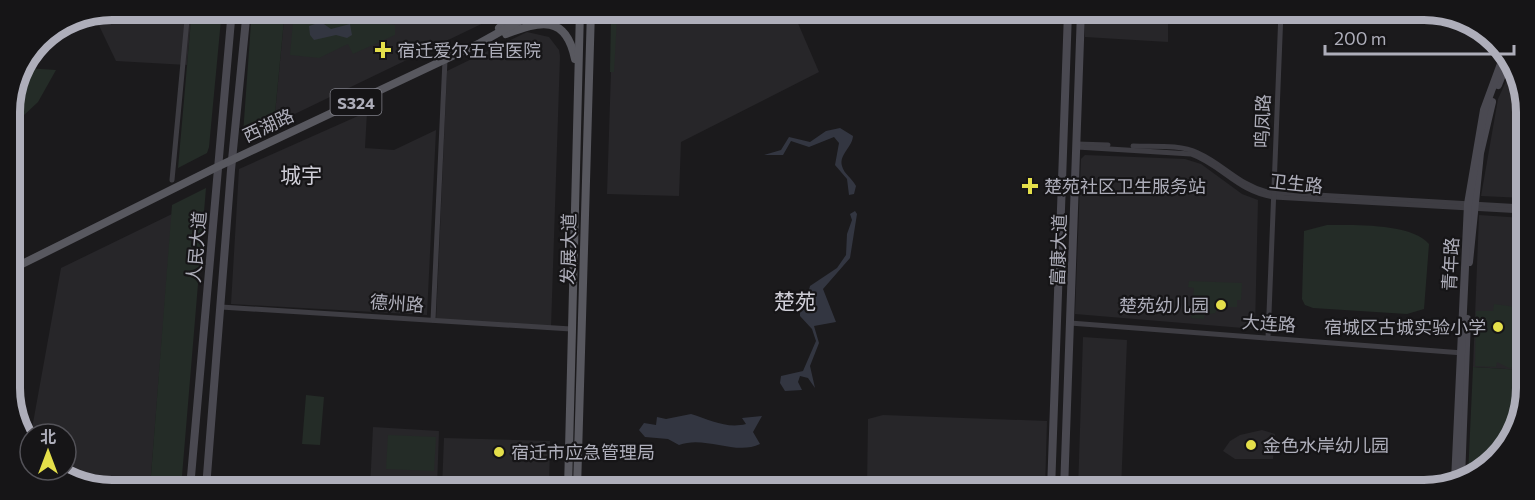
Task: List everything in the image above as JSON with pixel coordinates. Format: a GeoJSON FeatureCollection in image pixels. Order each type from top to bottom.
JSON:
{"type":"FeatureCollection","features":[{"type":"Feature","properties":{"kind":"main road"},"geometry":{"type":"LineString","coordinates":[[480,43],[507,20]]}},
{"type":"Feature","properties":{"kind":"main road","name":"西湖路"},"geometry":{"type":"LineString","coordinates":[[19,265],[217,167],[480,43],[522,20]]}},
{"type":"Feature","properties":{"kind":"main road","name":"发展大道"},"geometry":{"type":"LineString","coordinates":[[568,481],[580,20]]}},
{"type":"Feature","properties":{"kind":"main road","name":"发展大道"},"geometry":{"type":"LineString","coordinates":[[577,481],[591,20]]}},
{"type":"Feature","properties":{"kind":"main road"},"geometry":{"type":"LineString","coordinates":[[591,29],[594,20]]}},
{"type":"Feature","properties":{"kind":"main road"},"geometry":{"type":"LineString","coordinates":[[480,43],[537,23],[555,25],[573,47],[577,93]]}},
{"type":"Feature","properties":{"kind":"street"},"geometry":{"type":"LineString","coordinates":[[172,180],[187,20]]}},
{"type":"Feature","properties":{"kind":"street","name":"人民大道"},"geometry":{"type":"LineString","coordinates":[[191,481],[231,20]]}},
{"type":"Feature","properties":{"kind":"street","name":"人民大道"},"geometry":{"type":"LineString","coordinates":[[207,481],[227,209],[246,20]]}},
{"type":"Feature","properties":{"kind":"street","name":"富康大道"},"geometry":{"type":"LineString","coordinates":[[1052,480],[1068,20]]}},
{"type":"Feature","properties":{"kind":"street","name":"富康大道"},"geometry":{"type":"LineString","coordinates":[[1064,480],[1081,20]]}},
{"type":"Feature","properties":{"kind":"street","name":"鸣凤路"},"geometry":{"type":"LineString","coordinates":[[1268,338],[1281,20]]}},
{"type":"Feature","properties":{"kind":"street"},"geometry":{"type":"LineString","coordinates":[[433,320],[445,60]]}},
{"type":"Feature","properties":{"kind":"street","name":"青年路"},"geometry":{"type":"LineString","coordinates":[[1455,474],[1471,207],[1484,111],[1502,63]]}},
{"type":"Feature","properties":{"kind":"street","name":"青年路"},"geometry":{"type":"LineString","coordinates":[[1471,207],[1489,111],[1505,69]]}},
{"type":"Feature","properties":{"kind":"street"},"geometry":{"type":"LineString","coordinates":[[222,119],[236,121]]}},
{"type":"Feature","properties":{"kind":"street","name":"卫生路"},"geometry":{"type":"LineString","coordinates":[[1077,146],[1191,154],[1241,187],[1274,195],[1516,209]]}},
{"type":"Feature","properties":{"kind":"street"},"geometry":{"type":"LineString","coordinates":[[214,208],[227,209]]}},
{"type":"Feature","properties":{"kind":"street","name":"德州路"},"geometry":{"type":"LineString","coordinates":[[221,307],[572,329]]}},
{"type":"Feature","properties":{"kind":"street","name":"大连路"},"geometry":{"type":"LineString","coordinates":[[1070,322],[1464,353]]}},
{"type":"Feature","properties":{"kind":"street","name":"青年路"},"geometry":{"type":"LineString","coordinates":[[1461,472],[1464,353]]}},
{"type":"Feature","properties":{"kind":"shaded area"},"geometry":{"type":"Polygon","coordinates":[[[191,20],[187,65],[116,61],[97,21],[191,20]]]}},
{"type":"Feature","properties":{"kind":"shaded area"},"geometry":{"type":"Polygon","coordinates":[[[191,20],[221,20],[209,147],[207,153],[178,168],[191,20]]]}},
{"type":"Feature","properties":{"kind":"shaded area"},"geometry":{"type":"Polygon","coordinates":[[[251,20],[284,20],[274,124],[246,136],[243,134],[251,20]]]}},
{"type":"Feature","properties":{"kind":"shaded area"},"geometry":{"type":"Polygon","coordinates":[[[284,20],[490,20],[274,124],[284,20]]]}},
{"type":"Feature","properties":{"kind":"shaded area"},"geometry":{"type":"Polygon","coordinates":[[[293,20],[359,20],[395,25],[395,35],[353,54],[348,44],[319,58],[290,55],[293,20]]]}},
{"type":"Feature","properties":{"kind":"shaded area"},"geometry":{"type":"Polygon","coordinates":[[[611,20],[617,20],[614,72],[610,72],[611,20]]]}},
{"type":"Feature","properties":{"kind":"shaded area"},"geometry":{"type":"Polygon","coordinates":[[[613,20],[799,20],[797,21],[819,72],[681,142],[679,196],[607,194],[613,20]]]}},
{"type":"Feature","properties":{"kind":"shaded area"},"geometry":{"type":"Polygon","coordinates":[[[1085,20],[1168,20],[1168,42],[1085,37],[1085,20]]]}},
{"type":"Feature","properties":{"kind":"shaded area"},"geometry":{"type":"Polygon","coordinates":[[[1117,20],[1163,20],[1163,23],[1117,20]]]}},
{"type":"Feature","properties":{"kind":"shaded area"},"geometry":{"type":"Polygon","coordinates":[[[321,22],[331,29],[350,24],[352,35],[347,38],[336,35],[314,40],[310,35],[309,26],[321,22]]]}},
{"type":"Feature","properties":{"kind":"shaded area"},"geometry":{"type":"Polygon","coordinates":[[[527,32],[549,37],[559,50],[560,56],[551,328],[436,321],[447,71],[527,32]]]}},
{"type":"Feature","properties":{"kind":"shaded area"},"geometry":{"type":"Polygon","coordinates":[[[31,68],[56,70],[38,102],[20,119],[21,94],[31,68]]]}},
{"type":"Feature","properties":{"kind":"shaded area"},"geometry":{"type":"Polygon","coordinates":[[[1508,76],[1514,94],[1516,112],[1516,198],[1481,196],[1498,99],[1508,76]]]}},
{"type":"Feature","properties":{"kind":"shaded area"},"geometry":{"type":"Polygon","coordinates":[[[367,112],[365,148],[394,150],[436,130],[427,315],[231,304],[239,169],[367,112]]]}},
{"type":"Feature","properties":{"kind":"shaded area"},"geometry":{"type":"Polygon","coordinates":[[[840,128],[853,136],[844,154],[842,166],[856,186],[854,194],[849,195],[847,179],[835,165],[839,143],[834,137],[809,147],[791,141],[783,155],[764,155],[781,150],[789,137],[810,142],[826,131],[840,128]]]}},
{"type":"Feature","properties":{"kind":"shaded area"},"geometry":{"type":"Polygon","coordinates":[[[1085,155],[1185,159],[1201,164],[1242,194],[1258,200],[1255,329],[1075,314],[1081,159],[1085,155]]]}},
{"type":"Feature","properties":{"kind":"shaded area"},"geometry":{"type":"Polygon","coordinates":[[[206,188],[182,481],[151,481],[172,205],[206,188]]]}},
{"type":"Feature","properties":{"kind":"shaded area"},"geometry":{"type":"Polygon","coordinates":[[[855,211],[857,214],[850,258],[823,289],[836,322],[814,326],[819,343],[810,366],[815,388],[808,378],[800,376],[798,382],[802,390],[785,391],[780,383],[781,376],[803,371],[816,341],[812,329],[800,316],[800,308],[806,301],[810,286],[837,268],[846,255],[847,234],[852,220],[850,214],[855,211]]]}},
{"type":"Feature","properties":{"kind":"shaded area"},"geometry":{"type":"Polygon","coordinates":[[[172,214],[151,481],[100,480],[78,473],[78,422],[33,422],[61,268],[172,214]]]}},
{"type":"Feature","properties":{"kind":"shaded area","name":"宿城区古城实验小学"},"geometry":{"type":"Polygon","coordinates":[[[1479,215],[1516,218],[1516,370],[1473,367],[1479,215]]]}},
{"type":"Feature","properties":{"kind":"shaded area"},"geometry":{"type":"Polygon","coordinates":[[[1327,225],[1366,225],[1410,232],[1421,237],[1429,244],[1424,309],[1407,314],[1313,308],[1305,305],[1302,299],[1304,231],[1327,225]]]}},
{"type":"Feature","properties":{"kind":"shaded area"},"geometry":{"type":"Polygon","coordinates":[[[1189,281],[1242,283],[1241,300],[1237,300],[1237,307],[1218,307],[1215,313],[1204,315],[1204,319],[1191,318],[1194,288],[1188,287],[1189,281]]]}},
{"type":"Feature","properties":{"kind":"shaded area"},"geometry":{"type":"Polygon","coordinates":[[[1494,304],[1516,307],[1516,367],[1509,368],[1497,362],[1496,367],[1475,366],[1476,311],[1493,311],[1494,304]]]}},
{"type":"Feature","properties":{"kind":"shaded area"},"geometry":{"type":"Polygon","coordinates":[[[1083,337],[1127,340],[1121,480],[1078,480],[1083,337]]]}},
{"type":"Feature","properties":{"kind":"shaded area"},"geometry":{"type":"Polygon","coordinates":[[[1473,367],[1516,370],[1515,400],[1506,429],[1493,449],[1468,468],[1473,367]]]}},
{"type":"Feature","properties":{"kind":"shaded area"},"geometry":{"type":"Polygon","coordinates":[[[306,395],[324,397],[320,445],[302,444],[306,395]]]}},
{"type":"Feature","properties":{"kind":"shaded area"},"geometry":{"type":"Polygon","coordinates":[[[691,414],[732,425],[746,424],[742,418],[762,416],[753,432],[760,444],[741,448],[699,442],[679,445],[668,439],[645,437],[639,430],[644,423],[656,425],[657,417],[666,419],[691,414]]]}},
{"type":"Feature","properties":{"kind":"shaded area"},"geometry":{"type":"Polygon","coordinates":[[[883,415],[1047,421],[1045,480],[867,480],[868,419],[883,415]]]}},
{"type":"Feature","properties":{"kind":"shaded area"},"geometry":{"type":"Polygon","coordinates":[[[373,427],[439,431],[437,481],[370,481],[373,427]]]}},
{"type":"Feature","properties":{"kind":"shaded area","name":"金色水岸幼儿园"},"geometry":{"type":"Polygon","coordinates":[[[1262,430],[1275,434],[1273,459],[1235,459],[1223,451],[1230,441],[1240,435],[1262,430]]]}},
{"type":"Feature","properties":{"kind":"shaded area"},"geometry":{"type":"Polygon","coordinates":[[[388,435],[436,437],[434,471],[386,469],[388,435]]]}},
{"type":"Feature","properties":{"kind":"shaded area","name":"宿迁市应急管理局"},"geometry":{"type":"Polygon","coordinates":[[[444,438],[550,441],[549,481],[442,481],[444,438]]]}},
{"type":"Feature","properties":{"kind":"shaded area"},"geometry":{"type":"Polygon","coordinates":[[[496,476],[506,478],[508,481],[488,481],[496,476]]]}},
{"type":"Feature","properties":{"kind":"place","name":"宿迁爱尔五官医院"},"geometry":{"type":"Point","coordinates":[383,50]}},
{"type":"Feature","properties":{"kind":"place","name":"楚苑社区卫生服务站"},"geometry":{"type":"Point","coordinates":[1030,186]}},
{"type":"Feature","properties":{"kind":"place","name":"楚苑幼儿园"},"geometry":{"type":"Point","coordinates":[1221,305]}},
{"type":"Feature","properties":{"kind":"place","name":"宿城区古城实验小学"},"geometry":{"type":"Point","coordinates":[1498,327]}},
{"type":"Feature","properties":{"kind":"place","name":"金色水岸幼儿园"},"geometry":{"type":"Point","coordinates":[1251,445]}},
{"type":"Feature","properties":{"kind":"place","name":"宿迁市应急管理局"},"geometry":{"type":"Point","coordinates":[499,452]}},
{"type":"Feature","properties":{"kind":"district","name":"城宇"},"geometry":{"type":"Point","coordinates":[301,174]}},
{"type":"Feature","properties":{"kind":"district","name":"楚苑"},"geometry":{"type":"Point","coordinates":[795,300]}}]}
